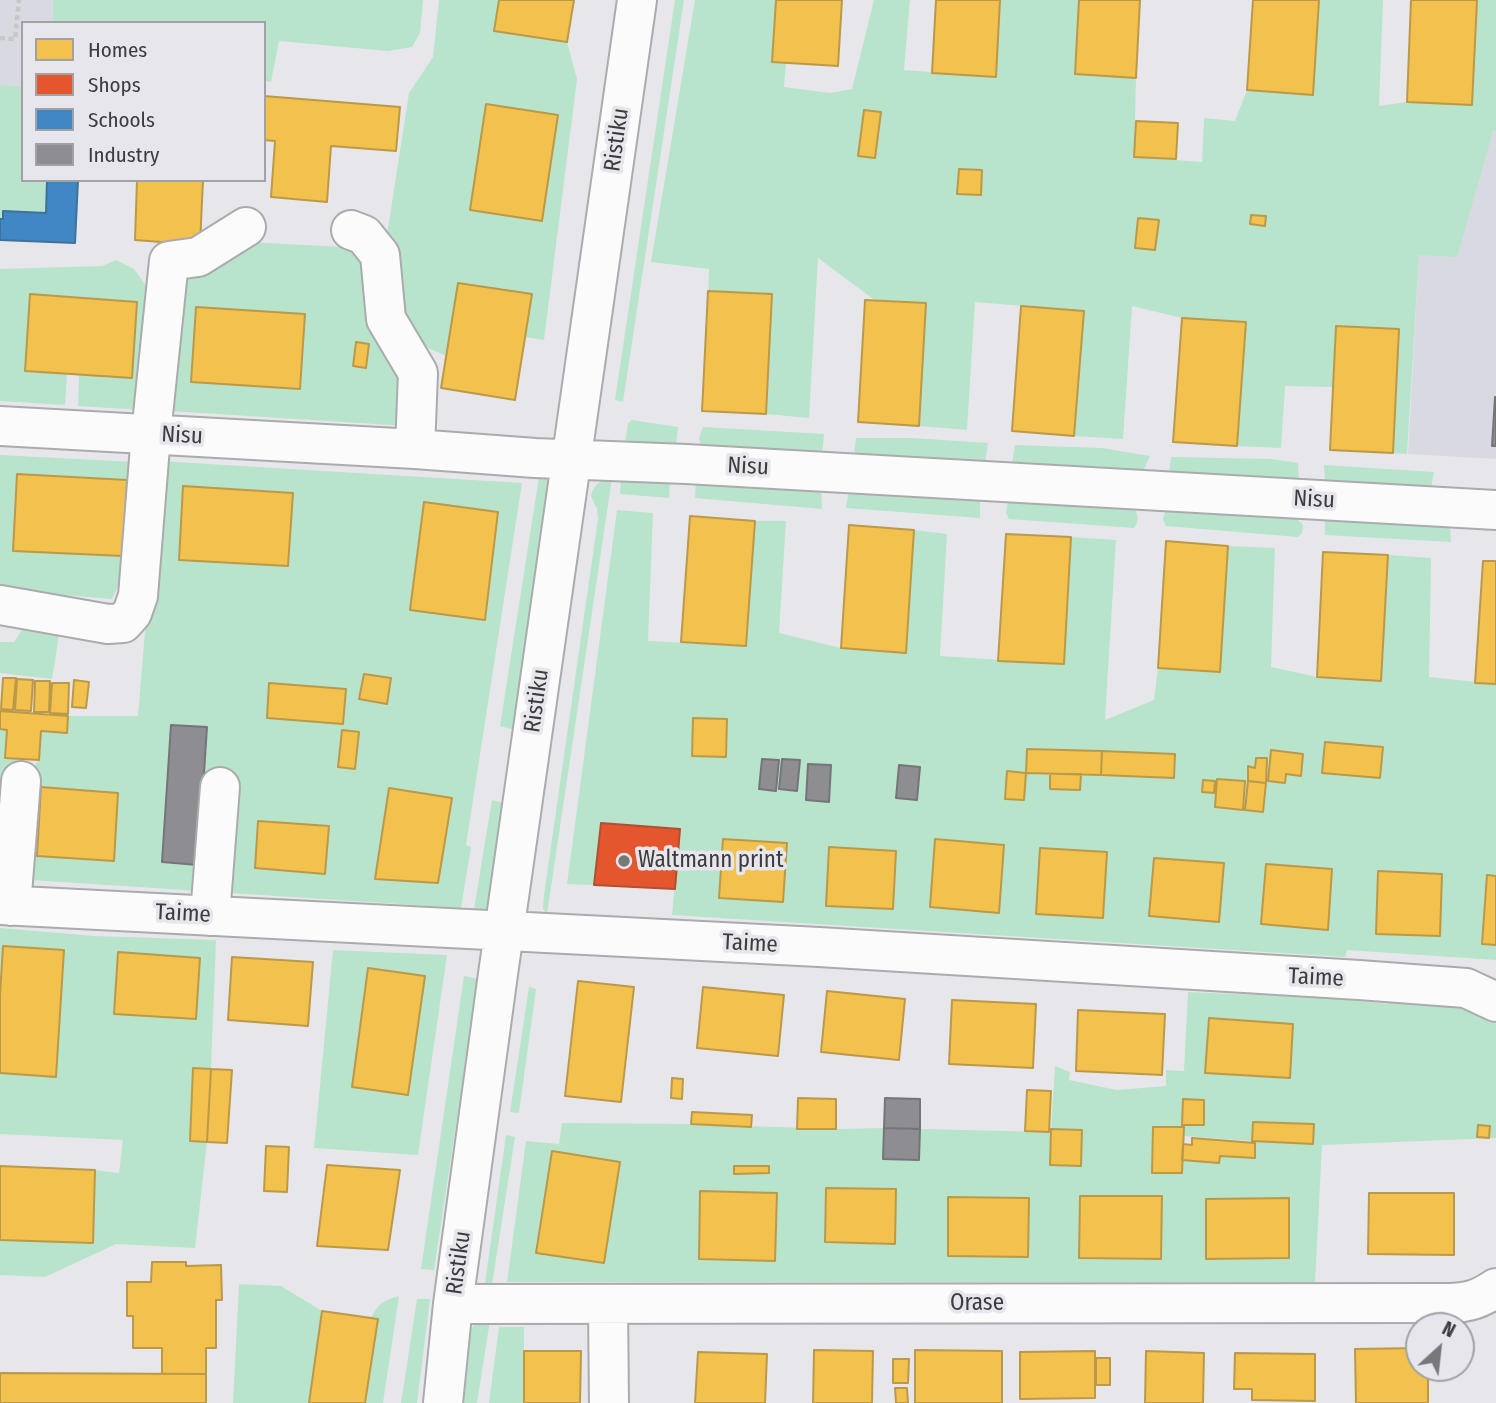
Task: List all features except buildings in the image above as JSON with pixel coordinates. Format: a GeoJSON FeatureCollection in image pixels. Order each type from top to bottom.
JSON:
{"type":"FeatureCollection","features":[{"type":"Feature","properties":{"kind":"street","name":"Ristiku"},"geometry":{"type":"LineString","coordinates":[[443,1403],[453,1304],[637,0]]}},
{"type":"Feature","properties":{"kind":"street"},"geometry":{"type":"LineString","coordinates":[[0,605],[108,624],[123,623],[132,613],[138,596],[169,261],[198,257],[246,228]]}},
{"type":"Feature","properties":{"kind":"street"},"geometry":{"type":"LineString","coordinates":[[351,230],[365,235],[380,254],[386,319],[418,373],[415,449]]}},
{"type":"Feature","properties":{"kind":"street","name":"Nisu"},"geometry":{"type":"LineString","coordinates":[[0,426],[1496,510]]}},
{"type":"Feature","properties":{"kind":"street"},"geometry":{"type":"LineString","coordinates":[[5,905],[21,781]]}},
{"type":"Feature","properties":{"kind":"street"},"geometry":{"type":"LineString","coordinates":[[211,916],[220,787]]}},
{"type":"Feature","properties":{"kind":"street","name":"Taime"},"geometry":{"type":"LineString","coordinates":[[5,905],[505,929],[1449,986],[1466,989],[1496,1002]]}},
{"type":"Feature","properties":{"kind":"street","name":"Orase"},"geometry":{"type":"LineString","coordinates":[[453,1304],[1460,1303],[1481,1298],[1496,1288]]}},
{"type":"Feature","properties":{"kind":"street"},"geometry":{"type":"LineString","coordinates":[[608,1305],[609,1403]]}},
{"type":"Feature","properties":{"kind":"path"},"geometry":{"type":"LineString","coordinates":[[0,38],[15,39],[19,0]]}},
{"type":"Feature","properties":{"kind":"shaded area"},"geometry":{"type":"Polygon","coordinates":[[[0,0],[53,0],[53,21],[21,21],[21,182],[44,182],[0,211],[0,0]]]}},
{"type":"Feature","properties":{"kind":"shaded area"},"geometry":{"type":"Polygon","coordinates":[[[1494,131],[1496,459],[1408,454],[1419,255],[1494,131]]]}},
{"type":"Feature","properties":{"kind":"green space"},"geometry":{"type":"Polygon","coordinates":[[[53,0],[423,0],[420,33],[412,47],[388,51],[279,41],[271,82],[266,81],[266,21],[53,21],[53,0]]]}},
{"type":"Feature","properties":{"kind":"green space"},"geometry":{"type":"Polygon","coordinates":[[[439,0],[499,0],[495,31],[567,42],[577,79],[544,340],[525,337],[531,294],[458,283],[446,356],[408,339],[387,235],[409,93],[433,57],[439,0]],[[486,105],[470,210],[542,221],[557,115],[486,105]]]}},
{"type":"Feature","properties":{"kind":"green space"},"geometry":{"type":"Polygon","coordinates":[[[675,0],[684,0],[623,402],[615,400],[675,0]]]}},
{"type":"Feature","properties":{"kind":"green space"},"geometry":{"type":"Polygon","coordinates":[[[695,0],[776,0],[772,62],[786,63],[784,87],[830,93],[852,89],[874,0],[910,0],[904,70],[995,77],[1000,0],[1079,0],[1075,74],[1136,78],[1134,157],[1202,162],[1204,118],[1235,121],[1247,90],[1313,94],[1319,0],[1383,0],[1379,106],[1407,102],[1472,105],[1477,0],[1496,0],[1496,131],[1493,131],[1457,257],[1419,255],[1407,454],[1393,453],[1399,329],[1337,326],[1333,387],[1285,386],[1281,448],[1237,446],[1245,322],[1182,318],[1132,306],[1123,439],[1074,436],[1084,311],[975,302],[967,430],[919,426],[926,304],[876,301],[818,258],[809,418],[766,414],[772,294],[708,291],[709,269],[651,262],[695,0]],[[959,169],[958,194],[981,195],[982,170],[959,169]],[[1138,218],[1135,248],[1155,250],[1158,220],[1138,218]]]}},
{"type":"Feature","properties":{"kind":"green space"},"geometry":{"type":"Polygon","coordinates":[[[0,85],[21,87],[21,182],[47,182],[46,213],[3,212],[3,219],[0,219],[0,85]]]}},
{"type":"Feature","properties":{"kind":"green space"},"geometry":{"type":"Polygon","coordinates":[[[249,242],[362,248],[403,370],[407,426],[170,411],[177,288],[193,265],[249,242]],[[196,307],[191,382],[300,389],[304,314],[196,307]]]}},
{"type":"Feature","properties":{"kind":"green space"},"geometry":{"type":"Polygon","coordinates":[[[116,260],[134,269],[147,287],[141,410],[78,406],[79,375],[132,378],[136,302],[31,294],[67,374],[65,405],[0,401],[0,269],[102,266],[116,260]]]}},
{"type":"Feature","properties":{"kind":"green space"},"geometry":{"type":"Polygon","coordinates":[[[632,420],[678,427],[676,446],[625,444],[628,423],[632,420]]]}},
{"type":"Feature","properties":{"kind":"green space"},"geometry":{"type":"Polygon","coordinates":[[[703,427],[824,434],[822,454],[701,447],[699,438],[703,427]]]}},
{"type":"Feature","properties":{"kind":"green space"},"geometry":{"type":"Polygon","coordinates":[[[856,438],[913,438],[988,443],[985,464],[854,455],[856,438]]]}},
{"type":"Feature","properties":{"kind":"green space"},"geometry":{"type":"Polygon","coordinates":[[[1015,445],[1102,448],[1150,456],[1143,472],[1012,463],[1015,445]]]}},
{"type":"Feature","properties":{"kind":"green space"},"geometry":{"type":"Polygon","coordinates":[[[0,455],[134,462],[129,563],[112,599],[0,590],[0,455]],[[17,475],[13,550],[123,556],[127,480],[17,475]]]}},
{"type":"Feature","properties":{"kind":"green space"},"geometry":{"type":"Polygon","coordinates":[[[1171,457],[1272,459],[1298,463],[1299,481],[1169,473],[1171,457]]]}},
{"type":"Feature","properties":{"kind":"green space"},"geometry":{"type":"Polygon","coordinates":[[[159,461],[522,483],[466,845],[471,847],[461,908],[0,878],[5,787],[0,787],[0,729],[7,730],[5,758],[22,759],[22,780],[39,760],[41,731],[67,733],[68,716],[138,716],[159,461]],[[183,486],[179,559],[288,566],[292,493],[183,486]],[[424,502],[484,620],[498,512],[424,502]],[[364,674],[360,699],[387,704],[391,678],[364,674]],[[270,683],[267,718],[343,724],[345,689],[270,683]],[[171,725],[162,862],[198,865],[207,727],[171,725]],[[343,730],[338,766],[354,769],[359,733],[343,730]],[[42,788],[37,856],[114,861],[118,793],[42,788]],[[452,798],[376,879],[438,883],[452,798]],[[258,821],[255,868],[325,873],[328,826],[258,821]]]}},
{"type":"Feature","properties":{"kind":"green space"},"geometry":{"type":"Polygon","coordinates":[[[1324,465],[1434,472],[1431,488],[1325,484],[1324,465]]]}},
{"type":"Feature","properties":{"kind":"green space"},"geometry":{"type":"Polygon","coordinates":[[[539,477],[546,478],[550,484],[515,730],[500,726],[539,477]]]}},
{"type":"Feature","properties":{"kind":"green space"},"geometry":{"type":"Polygon","coordinates":[[[621,477],[670,480],[669,498],[620,494],[621,477]]]}},
{"type":"Feature","properties":{"kind":"green space"},"geometry":{"type":"Polygon","coordinates":[[[612,478],[547,914],[543,909],[544,895],[598,519],[591,496],[598,484],[612,478]]]}},
{"type":"Feature","properties":{"kind":"green space"},"geometry":{"type":"Polygon","coordinates":[[[696,480],[821,488],[822,509],[695,498],[696,480]]]}},
{"type":"Feature","properties":{"kind":"green space"},"geometry":{"type":"Polygon","coordinates":[[[849,489],[980,498],[980,518],[846,508],[849,489]]]}},
{"type":"Feature","properties":{"kind":"green space"},"geometry":{"type":"Polygon","coordinates":[[[1008,501],[1133,506],[1138,520],[1134,528],[1009,519],[1006,513],[1008,501]]]}},
{"type":"Feature","properties":{"kind":"green space"},"geometry":{"type":"Polygon","coordinates":[[[1166,508],[1294,516],[1303,525],[1302,533],[1298,537],[1166,526],[1163,519],[1166,508]]]}},
{"type":"Feature","properties":{"kind":"green space"},"geometry":{"type":"Polygon","coordinates":[[[617,510],[653,513],[648,641],[746,646],[755,521],[786,521],[779,633],[841,648],[906,652],[914,530],[947,534],[940,656],[1064,664],[1071,537],[1116,540],[1105,720],[1154,700],[1158,668],[1220,672],[1228,546],[1275,548],[1271,667],[1317,677],[1381,681],[1388,555],[1431,558],[1429,677],[1496,684],[1496,960],[1347,950],[1345,957],[672,915],[680,830],[602,823],[594,885],[567,884],[617,510]],[[693,718],[692,756],[726,756],[727,719],[693,718]],[[1325,742],[1322,772],[1380,777],[1382,747],[1325,742]],[[1027,749],[1026,773],[1050,774],[1051,789],[1080,790],[1081,774],[1174,778],[1174,754],[1027,749]],[[1271,751],[1268,781],[1285,783],[1286,774],[1301,776],[1303,754],[1271,751]],[[782,759],[780,789],[797,791],[800,760],[782,759]],[[808,764],[806,800],[829,802],[831,766],[808,764]],[[1007,772],[1005,799],[1023,800],[1026,773],[1007,772]],[[1217,779],[1215,807],[1243,810],[1245,781],[1217,779]],[[1248,782],[1245,810],[1263,812],[1266,783],[1248,782]],[[723,839],[719,897],[783,901],[787,843],[723,839]],[[935,839],[930,907],[998,913],[935,839]],[[829,847],[826,906],[893,909],[895,851],[829,847]],[[1041,848],[1037,914],[1103,917],[1107,852],[1041,848]],[[1266,864],[1261,924],[1328,930],[1332,869],[1266,864]],[[1379,871],[1377,934],[1439,936],[1441,874],[1379,871]]]}},
{"type":"Feature","properties":{"kind":"green space"},"geometry":{"type":"Polygon","coordinates":[[[1325,517],[1450,524],[1451,542],[1325,535],[1325,517]]]}},
{"type":"Feature","properties":{"kind":"green space"},"geometry":{"type":"Polygon","coordinates":[[[22,630],[59,635],[52,679],[0,673],[0,642],[14,642],[22,630]]]}},
{"type":"Feature","properties":{"kind":"green space"},"geometry":{"type":"Polygon","coordinates":[[[492,800],[504,803],[488,910],[474,909],[492,800]]]}},
{"type":"Feature","properties":{"kind":"green space"},"geometry":{"type":"Polygon","coordinates":[[[0,928],[95,936],[216,940],[211,1069],[193,1068],[190,1140],[207,1142],[195,1248],[116,1244],[45,1277],[0,1275],[0,1240],[93,1243],[95,1170],[119,1173],[123,1140],[0,1134],[0,1073],[56,1076],[64,950],[3,946],[0,995],[0,928]],[[200,958],[114,1014],[196,1019],[200,958]]]}},
{"type":"Feature","properties":{"kind":"green space"},"geometry":{"type":"Polygon","coordinates":[[[333,950],[447,955],[418,1155],[314,1148],[333,950]],[[368,969],[352,1087],[408,1095],[425,977],[368,969]]]}},
{"type":"Feature","properties":{"kind":"green space"},"geometry":{"type":"Polygon","coordinates":[[[464,976],[478,979],[434,1270],[421,1269],[464,976]]]}},
{"type":"Feature","properties":{"kind":"green space"},"geometry":{"type":"Polygon","coordinates":[[[529,987],[536,989],[519,1113],[510,1112],[529,987]]]}},
{"type":"Feature","properties":{"kind":"green space"},"geometry":{"type":"Polygon","coordinates":[[[1188,992],[1328,998],[1388,1004],[1389,998],[1454,999],[1478,1009],[1496,1024],[1496,1138],[1322,1145],[1315,1282],[507,1282],[526,1141],[559,1144],[562,1123],[884,1128],[883,1159],[918,1160],[920,1129],[1049,1132],[1055,1066],[1070,1072],[1069,1080],[1117,1090],[1166,1086],[1166,1070],[1184,1071],[1188,992]],[[1209,1018],[1205,1073],[1289,1078],[1293,1024],[1209,1018]],[[1183,1099],[1183,1124],[1204,1125],[1204,1100],[1183,1099]],[[1253,1122],[1252,1141],[1184,1136],[1184,1127],[1154,1127],[1152,1173],[1182,1173],[1182,1160],[1219,1163],[1220,1156],[1254,1158],[1256,1142],[1313,1144],[1314,1124],[1253,1122]],[[1051,1130],[1050,1165],[1081,1166],[1082,1131],[1051,1130]],[[552,1151],[537,1253],[604,1263],[620,1162],[552,1151]],[[826,1188],[825,1242],[895,1243],[895,1189],[826,1188]],[[701,1191],[699,1259],[775,1261],[777,1194],[701,1191]],[[1080,1196],[1079,1258],[1162,1196],[1080,1196]],[[948,1197],[948,1256],[1028,1257],[1029,1199],[948,1197]],[[1289,1198],[1206,1199],[1206,1259],[1289,1258],[1289,1198]]]}},
{"type":"Feature","properties":{"kind":"green space"},"geometry":{"type":"Polygon","coordinates":[[[506,1135],[515,1137],[491,1291],[484,1290],[506,1135]]]}},
{"type":"Feature","properties":{"kind":"green space"},"geometry":{"type":"Polygon","coordinates":[[[239,1284],[281,1286],[322,1311],[309,1403],[233,1403],[239,1284]]]}},
{"type":"Feature","properties":{"kind":"green space"},"geometry":{"type":"Polygon","coordinates":[[[399,1296],[383,1403],[365,1403],[377,1319],[371,1318],[382,1303],[399,1296]]]}},
{"type":"Feature","properties":{"kind":"green space"},"geometry":{"type":"Polygon","coordinates":[[[417,1299],[430,1299],[417,1403],[401,1403],[417,1299]]]}},
{"type":"Feature","properties":{"kind":"green space"},"geometry":{"type":"Polygon","coordinates":[[[483,1320],[490,1320],[477,1403],[460,1403],[468,1336],[473,1326],[483,1320]]]}},
{"type":"Feature","properties":{"kind":"green space"},"geometry":{"type":"Polygon","coordinates":[[[499,1327],[524,1327],[524,1403],[489,1403],[499,1327]]]}},
{"type":"Feature","properties":{"kind":"place","name":"Waltmann print"},"geometry":{"type":"Point","coordinates":[624,861]}}]}
